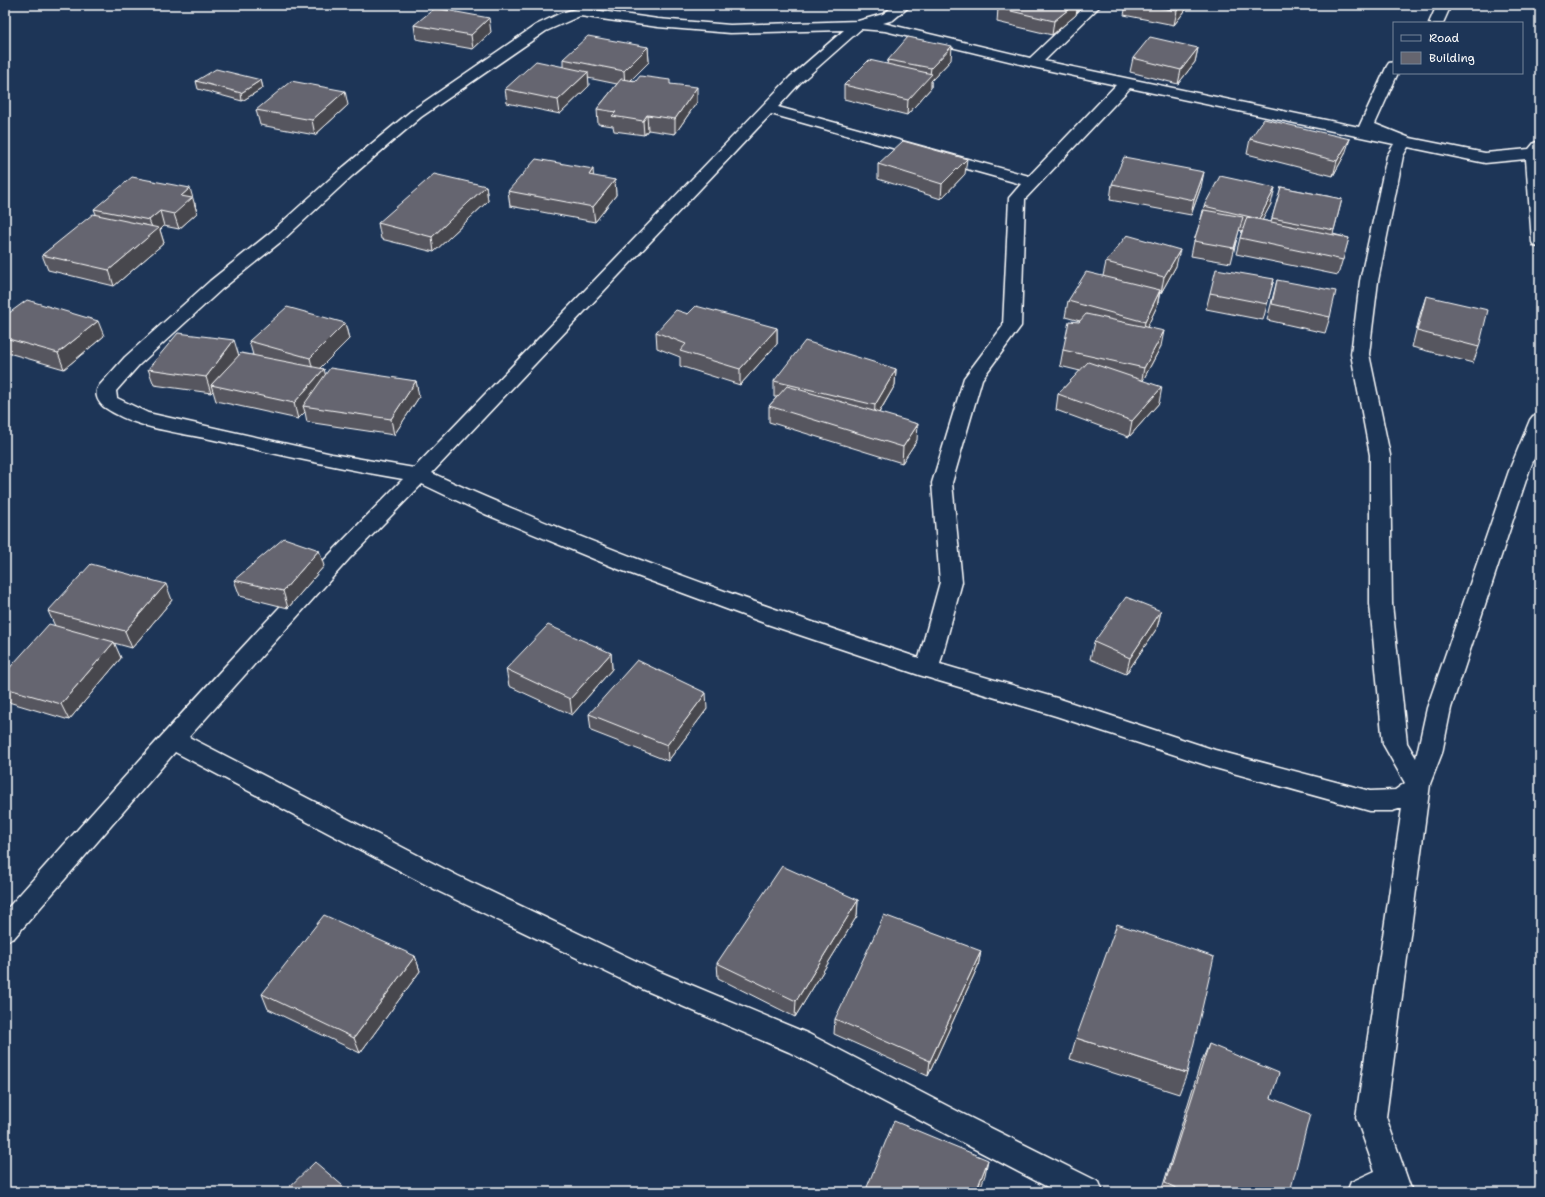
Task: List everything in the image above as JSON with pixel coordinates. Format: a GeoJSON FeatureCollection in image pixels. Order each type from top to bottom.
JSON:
{"type":"FeatureCollection","features":[{"type":"Feature","properties":{"kind":"street"},"geometry":{"type":"LineString","coordinates":[[5,930],[172,739],[341,554],[419,475],[795,80],[858,25],[888,17],[904,5]]}},
{"type":"Feature","properties":{"kind":"street"},"geometry":{"type":"LineString","coordinates":[[1032,63],[1094,5]]}},
{"type":"Feature","properties":{"kind":"street"},"geometry":{"type":"LineString","coordinates":[[1436,22],[1444,5]]}},
{"type":"Feature","properties":{"kind":"street"},"geometry":{"type":"LineString","coordinates":[[1540,242],[1534,186],[1537,150],[1485,158],[1032,63],[886,27],[858,25],[730,29],[658,23],[579,12],[566,16],[541,28],[410,119],[346,173],[277,236],[216,285],[132,361],[106,390],[106,397],[110,402],[142,418],[332,460],[419,475],[492,509],[626,564],[775,618],[927,669],[1060,708],[1215,759],[1370,801],[1392,801],[1410,796],[1418,784],[1430,753],[1439,708],[1519,471],[1540,420]]}},
{"type":"Feature","properties":{"kind":"street"},"geometry":{"type":"LineString","coordinates":[[1393,68],[1366,126],[1404,140]]}},
{"type":"Feature","properties":{"kind":"street"},"geometry":{"type":"LineString","coordinates":[[927,669],[951,582],[942,483],[973,378],[1012,326],[1016,198],[1127,82]]}},
{"type":"Feature","properties":{"kind":"street"},"geometry":{"type":"LineString","coordinates":[[768,109],[1032,182]]}},
{"type":"Feature","properties":{"kind":"street"},"geometry":{"type":"LineString","coordinates":[[1362,1192],[1395,1185],[1371,1117],[1418,784],[1395,744],[1381,604],[1380,455],[1360,354],[1369,281],[1395,156],[1404,140]]}},
{"type":"Feature","properties":{"kind":"street"},"geometry":{"type":"LineString","coordinates":[[172,739],[449,884],[643,977],[799,1043],[949,1122],[1088,1192]]}},
{"type":"Feature","properties":{"kind":"building"},"geometry":{"type":"Polygon","coordinates":[[[1002,5],[1074,5],[1054,21],[998,8],[1002,5]]]}},
{"type":"Feature","properties":{"kind":"building"},"geometry":{"type":"Polygon","coordinates":[[[1147,5],[1182,5],[1177,11],[1147,5]]]}},
{"type":"Feature","properties":{"kind":"building"},"geometry":{"type":"Polygon","coordinates":[[[435,8],[489,18],[471,35],[414,25],[435,8]]]}},
{"type":"Feature","properties":{"kind":"building"},"geometry":{"type":"Polygon","coordinates":[[[588,36],[648,47],[624,71],[563,59],[588,36]]]}},
{"type":"Feature","properties":{"kind":"building"},"geometry":{"type":"Polygon","coordinates":[[[908,37],[952,46],[931,68],[888,60],[908,37]]]}},
{"type":"Feature","properties":{"kind":"building"},"geometry":{"type":"Polygon","coordinates":[[[1150,37],[1198,48],[1181,70],[1133,58],[1150,37]]]}},
{"type":"Feature","properties":{"kind":"building"},"geometry":{"type":"Polygon","coordinates":[[[869,60],[932,74],[908,100],[844,85],[869,60]]]}},
{"type":"Feature","properties":{"kind":"building"},"geometry":{"type":"Polygon","coordinates":[[[536,61],[588,72],[558,100],[505,89],[536,61]]]}},
{"type":"Feature","properties":{"kind":"building"},"geometry":{"type":"Polygon","coordinates":[[[216,69],[261,80],[241,93],[196,81],[216,69]]]}},
{"type":"Feature","properties":{"kind":"building"},"geometry":{"type":"Polygon","coordinates":[[[640,76],[670,80],[670,84],[697,87],[675,119],[647,115],[643,121],[612,116],[616,112],[597,109],[621,79],[636,81],[640,76]]]}},
{"type":"Feature","properties":{"kind":"building"},"geometry":{"type":"Polygon","coordinates":[[[291,81],[345,91],[312,120],[256,110],[291,81]]]}},
{"type":"Feature","properties":{"kind":"building"},"geometry":{"type":"Polygon","coordinates":[[[1264,119],[1350,139],[1337,161],[1250,139],[1264,119]]]}},
{"type":"Feature","properties":{"kind":"building"},"geometry":{"type":"Polygon","coordinates":[[[903,141],[967,159],[942,184],[878,164],[903,141]]]}},
{"type":"Feature","properties":{"kind":"building"},"geometry":{"type":"Polygon","coordinates":[[[1124,157],[1204,172],[1194,200],[1112,184],[1124,157]]]}},
{"type":"Feature","properties":{"kind":"building"},"geometry":{"type":"Polygon","coordinates":[[[536,159],[593,169],[589,175],[615,180],[593,207],[508,191],[536,159]]]}},
{"type":"Feature","properties":{"kind":"building"},"geometry":{"type":"Polygon","coordinates":[[[434,174],[486,186],[432,237],[378,223],[434,174]]]}},
{"type":"Feature","properties":{"kind":"building"},"geometry":{"type":"Polygon","coordinates":[[[1220,176],[1275,188],[1259,219],[1204,206],[1220,176]]]}},
{"type":"Feature","properties":{"kind":"building"},"geometry":{"type":"Polygon","coordinates":[[[132,177],[190,188],[181,196],[192,198],[174,214],[160,211],[149,220],[94,209],[132,177]]]}},
{"type":"Feature","properties":{"kind":"building"},"geometry":{"type":"Polygon","coordinates":[[[1281,187],[1342,199],[1334,230],[1272,218],[1281,187]]]}},
{"type":"Feature","properties":{"kind":"building"},"geometry":{"type":"Polygon","coordinates":[[[1204,210],[1243,217],[1234,248],[1194,241],[1204,210]]]}},
{"type":"Feature","properties":{"kind":"building"},"geometry":{"type":"Polygon","coordinates":[[[93,214],[159,228],[109,270],[42,255],[93,214]]]}},
{"type":"Feature","properties":{"kind":"building"},"geometry":{"type":"Polygon","coordinates":[[[1247,217],[1349,238],[1343,260],[1240,238],[1247,217]]]}},
{"type":"Feature","properties":{"kind":"building"},"geometry":{"type":"Polygon","coordinates":[[[1127,235],[1180,250],[1164,277],[1106,262],[1127,235]]]}},
{"type":"Feature","properties":{"kind":"building"},"geometry":{"type":"Polygon","coordinates":[[[1216,269],[1274,279],[1267,304],[1210,293],[1216,269]]]}},
{"type":"Feature","properties":{"kind":"building"},"geometry":{"type":"Polygon","coordinates":[[[1086,272],[1160,290],[1145,322],[1068,301],[1086,272]]]}},
{"type":"Feature","properties":{"kind":"building"},"geometry":{"type":"Polygon","coordinates":[[[1277,280],[1336,291],[1330,317],[1272,304],[1277,280]]]}},
{"type":"Feature","properties":{"kind":"building"},"geometry":{"type":"Polygon","coordinates":[[[1426,296],[1488,310],[1479,347],[1417,331],[1426,296]]]}},
{"type":"Feature","properties":{"kind":"building"},"geometry":{"type":"Polygon","coordinates":[[[27,300],[98,321],[58,353],[5,338],[5,316],[27,300]]]}},
{"type":"Feature","properties":{"kind":"building"},"geometry":{"type":"Polygon","coordinates":[[[696,306],[777,328],[740,369],[680,351],[686,344],[656,332],[676,310],[688,314],[696,306]]]}},
{"type":"Feature","properties":{"kind":"building"},"geometry":{"type":"Polygon","coordinates":[[[287,307],[345,323],[310,358],[249,341],[287,307]]]}},
{"type":"Feature","properties":{"kind":"building"},"geometry":{"type":"Polygon","coordinates":[[[1086,314],[1164,331],[1144,368],[1063,350],[1069,321],[1079,322],[1086,314]]]}},
{"type":"Feature","properties":{"kind":"building"},"geometry":{"type":"Polygon","coordinates":[[[178,333],[234,340],[206,377],[148,369],[178,333]]]}},
{"type":"Feature","properties":{"kind":"building"},"geometry":{"type":"Polygon","coordinates":[[[805,341],[896,369],[875,405],[774,381],[805,341]]]}},
{"type":"Feature","properties":{"kind":"building"},"geometry":{"type":"Polygon","coordinates":[[[241,353],[324,369],[294,403],[211,385],[241,353]]]}},
{"type":"Feature","properties":{"kind":"building"},"geometry":{"type":"Polygon","coordinates":[[[1088,362],[1162,387],[1132,421],[1058,394],[1088,362]]]}},
{"type":"Feature","properties":{"kind":"building"},"geometry":{"type":"Polygon","coordinates":[[[330,368],[416,381],[391,419],[303,406],[330,368]]]}},
{"type":"Feature","properties":{"kind":"building"},"geometry":{"type":"Polygon","coordinates":[[[787,386],[918,424],[903,447],[769,406],[787,386]]]}},
{"type":"Feature","properties":{"kind":"building"},"geometry":{"type":"Polygon","coordinates":[[[284,538],[319,550],[283,591],[234,580],[284,538]]]}},
{"type":"Feature","properties":{"kind":"building"},"geometry":{"type":"Polygon","coordinates":[[[91,564],[166,584],[125,631],[48,611],[91,564]]]}},
{"type":"Feature","properties":{"kind":"building"},"geometry":{"type":"Polygon","coordinates":[[[1126,597],[1161,611],[1130,658],[1094,642],[1126,597]]]}},
{"type":"Feature","properties":{"kind":"building"},"geometry":{"type":"Polygon","coordinates":[[[49,624],[114,642],[61,704],[5,688],[5,673],[49,624]]]}},
{"type":"Feature","properties":{"kind":"building"},"geometry":{"type":"Polygon","coordinates":[[[548,625],[611,653],[570,699],[506,669],[548,625]]]}},
{"type":"Feature","properties":{"kind":"building"},"geometry":{"type":"Polygon","coordinates":[[[637,660],[706,693],[667,745],[589,714],[637,660]]]}},
{"type":"Feature","properties":{"kind":"building"},"geometry":{"type":"Polygon","coordinates":[[[782,866],[858,900],[796,1001],[717,963],[782,866]]]}},
{"type":"Feature","properties":{"kind":"building"},"geometry":{"type":"Polygon","coordinates":[[[324,915],[415,956],[354,1038],[262,994],[324,915]]]}},
{"type":"Feature","properties":{"kind":"building"},"geometry":{"type":"Polygon","coordinates":[[[884,915],[981,951],[930,1061],[835,1019],[884,915]]]}},
{"type":"Feature","properties":{"kind":"building"},"geometry":{"type":"Polygon","coordinates":[[[1117,924],[1214,957],[1187,1073],[1076,1038],[1117,924]]]}},
{"type":"Feature","properties":{"kind":"building"},"geometry":{"type":"Polygon","coordinates":[[[1209,1044],[1279,1073],[1271,1098],[1310,1114],[1290,1192],[1185,1192],[1165,1183],[1209,1044]]]}},
{"type":"Feature","properties":{"kind":"building"},"geometry":{"type":"Polygon","coordinates":[[[894,1121],[988,1160],[976,1192],[865,1192],[894,1121]]]}},
{"type":"Feature","properties":{"kind":"building"},"geometry":{"type":"Polygon","coordinates":[[[315,1162],[350,1192],[284,1192],[315,1162]]]}}]}
